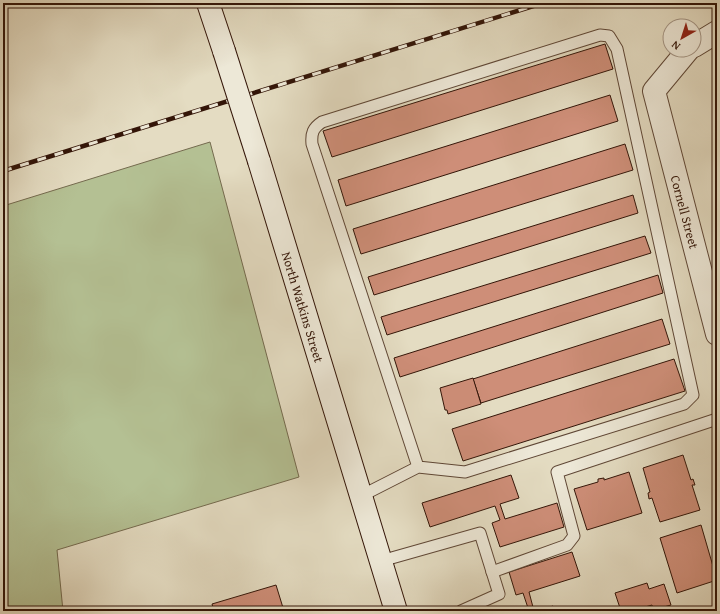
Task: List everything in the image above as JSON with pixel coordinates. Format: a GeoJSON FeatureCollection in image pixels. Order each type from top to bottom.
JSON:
{"type":"FeatureCollection","features":[{"type":"Feature","properties":{"kind":"main road","name":"North Watkins Street"},"geometry":{"type":"LineString","coordinates":[[208,3],[259,161],[396,611]]}},
{"type":"Feature","properties":{"kind":"main road"},"geometry":{"type":"LineString","coordinates":[[702,41],[717,32]]}},
{"type":"Feature","properties":{"kind":"main road","name":"Cornell Street"},"geometry":{"type":"LineString","coordinates":[[681,58],[654,91],[717,334]]}},
{"type":"Feature","properties":{"kind":"lane"},"geometry":{"type":"LineString","coordinates":[[361,496],[418,467],[465,472],[684,404],[693,395],[617,49],[609,36],[600,35],[322,122],[314,127],[311,136],[312,144],[418,467]]}},
{"type":"Feature","properties":{"kind":"lane"},"geometry":{"type":"LineString","coordinates":[[492,572],[567,545],[574,536],[557,472],[717,419]]}},
{"type":"Feature","properties":{"kind":"lane"},"geometry":{"type":"LineString","coordinates":[[381,561],[480,533],[500,594],[461,611]]}},
{"type":"Feature","properties":{"kind":"green space"},"geometry":{"type":"Polygon","coordinates":[[[210,142],[299,477],[57,550],[63,611],[3,611],[3,206],[210,142]]]}},
{"type":"Feature","properties":{"kind":"building"},"geometry":{"type":"Polygon","coordinates":[[[605,44],[613,69],[332,157],[323,131],[605,44]]]}},
{"type":"Feature","properties":{"kind":"building"},"geometry":{"type":"Polygon","coordinates":[[[610,95],[618,121],[346,206],[338,180],[610,95]]]}},
{"type":"Feature","properties":{"kind":"building"},"geometry":{"type":"Polygon","coordinates":[[[625,144],[633,170],[361,254],[353,229],[625,144]]]}},
{"type":"Feature","properties":{"kind":"building"},"geometry":{"type":"Polygon","coordinates":[[[633,195],[638,213],[374,295],[368,277],[633,195]]]}},
{"type":"Feature","properties":{"kind":"building"},"geometry":{"type":"Polygon","coordinates":[[[645,236],[651,253],[387,335],[381,317],[645,236]]]}},
{"type":"Feature","properties":{"kind":"building"},"geometry":{"type":"Polygon","coordinates":[[[658,275],[663,293],[400,377],[394,358],[658,275]]]}},
{"type":"Feature","properties":{"kind":"building"},"geometry":{"type":"Polygon","coordinates":[[[662,319],[670,344],[481,403],[473,379],[662,319]]]}},
{"type":"Feature","properties":{"kind":"building"},"geometry":{"type":"Polygon","coordinates":[[[674,359],[685,391],[463,461],[452,429],[674,359]]]}},
{"type":"Feature","properties":{"kind":"building"},"geometry":{"type":"Polygon","coordinates":[[[473,378],[481,404],[448,414],[447,410],[445,410],[440,388],[473,378]]]}},
{"type":"Feature","properties":{"kind":"building"},"geometry":{"type":"Polygon","coordinates":[[[683,455],[691,480],[693,479],[695,485],[692,485],[700,510],[660,522],[652,498],[649,499],[648,493],[650,492],[643,468],[683,455]]]}},
{"type":"Feature","properties":{"kind":"building"},"geometry":{"type":"Polygon","coordinates":[[[629,472],[642,513],[587,530],[574,489],[598,482],[598,479],[604,478],[604,480],[629,472]]]}},
{"type":"Feature","properties":{"kind":"building"},"geometry":{"type":"Polygon","coordinates":[[[511,475],[519,498],[500,504],[505,519],[557,503],[564,527],[500,547],[492,523],[500,520],[495,506],[430,527],[422,503],[511,475]]]}},
{"type":"Feature","properties":{"kind":"building"},"geometry":{"type":"Polygon","coordinates":[[[701,525],[717,580],[677,593],[660,538],[701,525]]]}},
{"type":"Feature","properties":{"kind":"building"},"geometry":{"type":"Polygon","coordinates":[[[572,552],[580,576],[529,592],[534,611],[529,611],[523,593],[516,595],[509,572],[572,552]]]}},
{"type":"Feature","properties":{"kind":"building"},"geometry":{"type":"Polygon","coordinates":[[[647,583],[649,589],[664,584],[671,605],[653,610],[652,605],[631,611],[621,611],[615,593],[647,583]]]}},
{"type":"Feature","properties":{"kind":"building"},"geometry":{"type":"Polygon","coordinates":[[[276,585],[284,611],[214,611],[212,604],[276,585]]]}},
{"type":"Feature","properties":{"kind":"building"},"geometry":{"type":"Polygon","coordinates":[[[553,606],[554,611],[536,611],[553,606]]]}},
{"type":"Feature","properties":{"kind":"railway"},"geometry":{"type":"LineString","coordinates":[[3,171],[543,3]]}}]}
